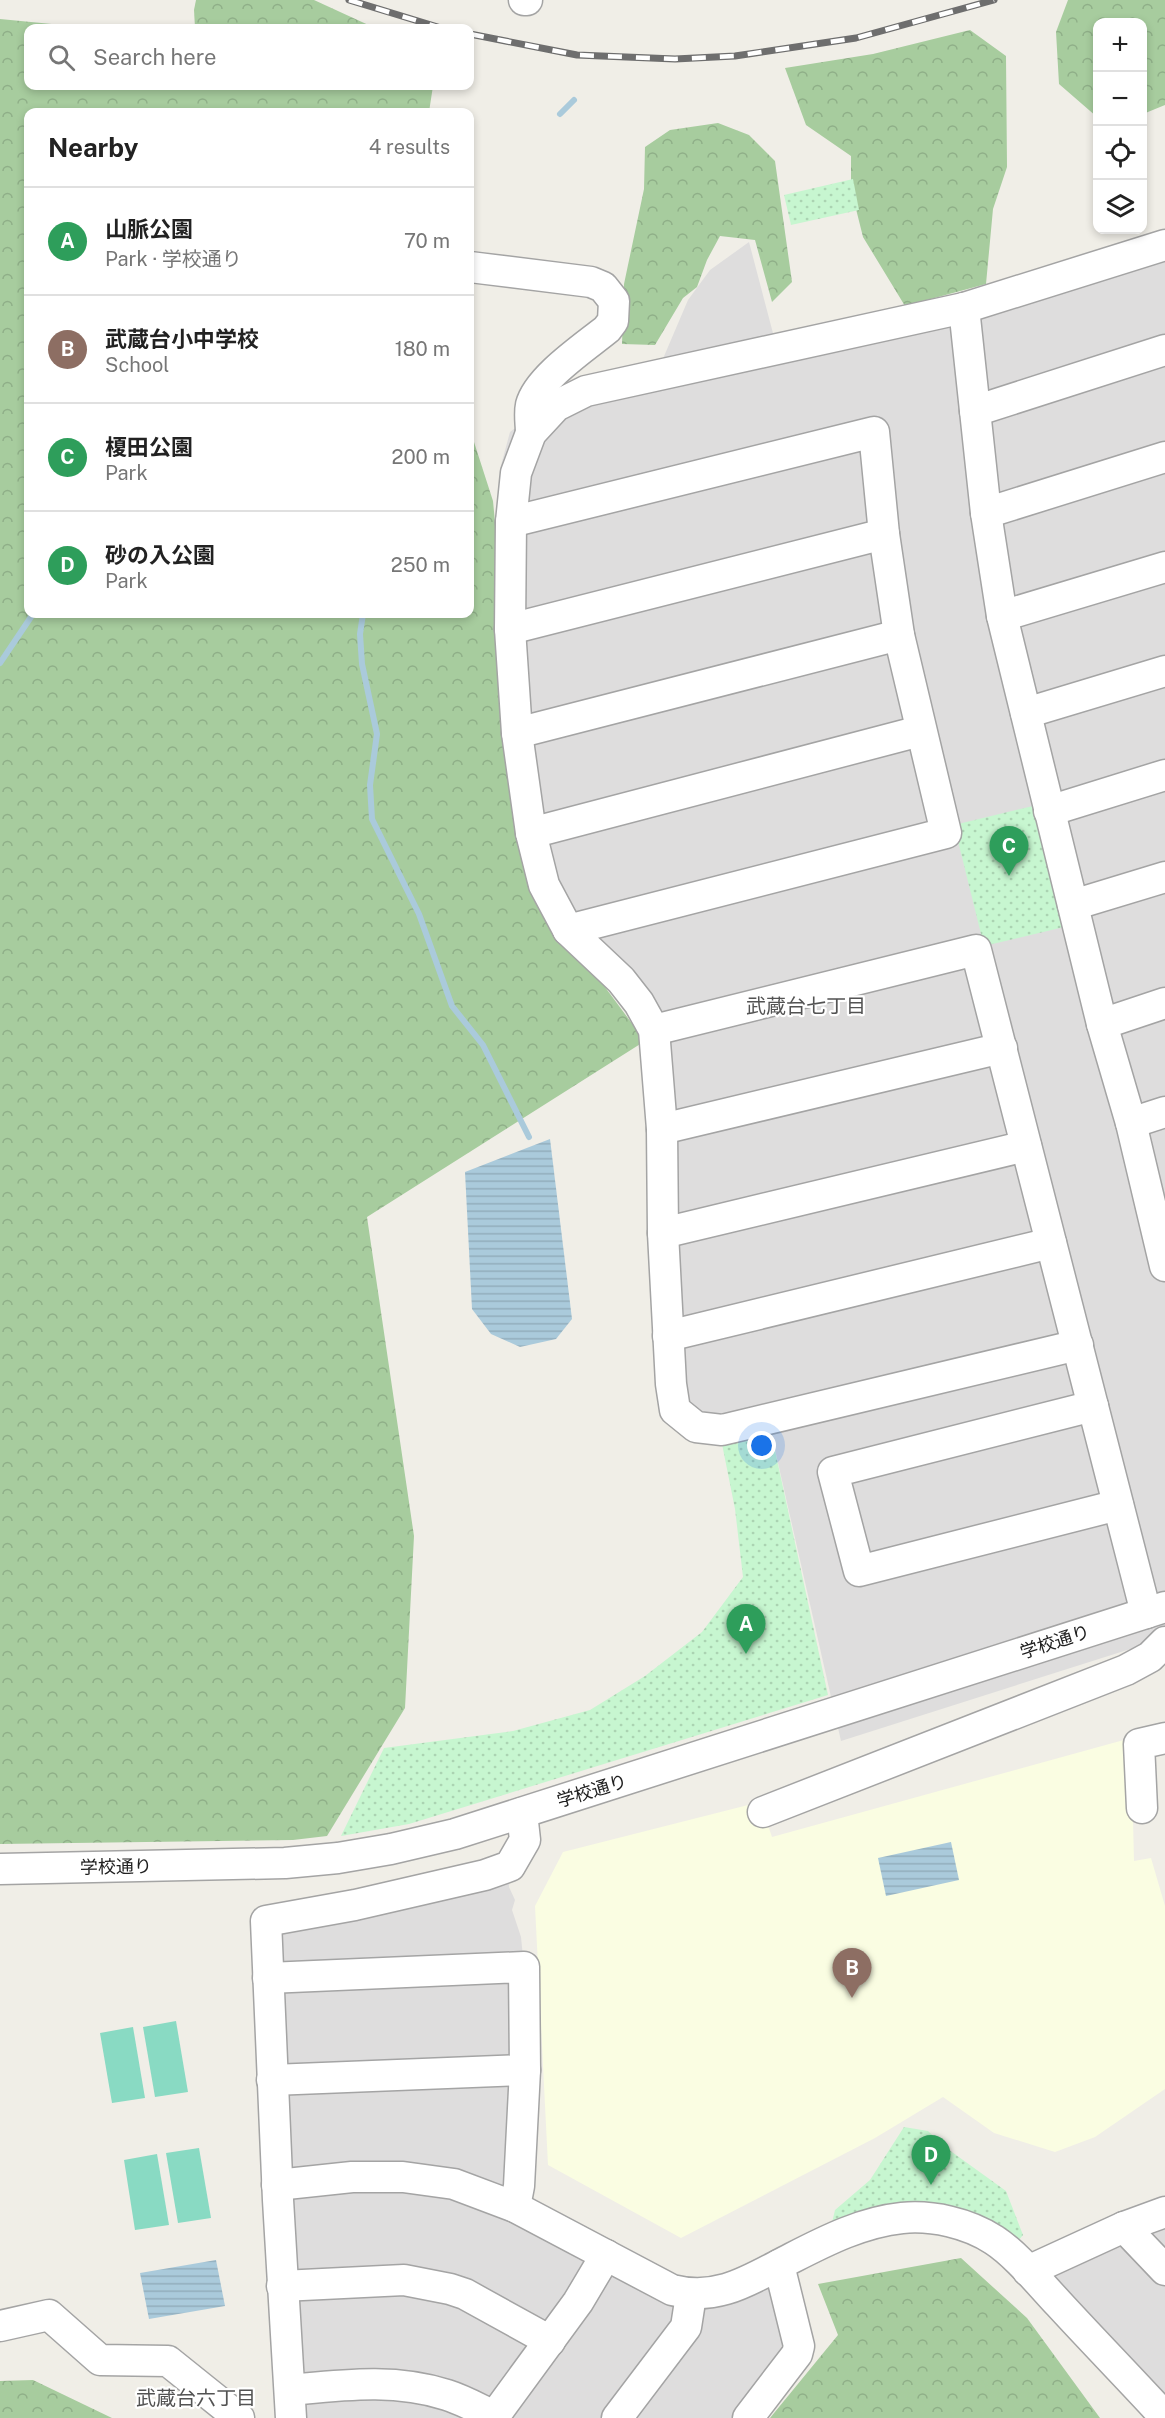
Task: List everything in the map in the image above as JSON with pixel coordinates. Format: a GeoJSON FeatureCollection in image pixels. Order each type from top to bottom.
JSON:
{"type":"FeatureCollection","features":[{"type":"Feature","properties":{"kind":"street"},"geometry":{"type":"LineString","coordinates":[[1077,1345],[722,1430],[696,1427],[675,1410],[668,1336],[663,1233],[662,1129],[654,1030],[639,1003],[621,980],[568,930],[544,885],[531,833],[517,733],[510,629],[511,522],[516,473],[531,433],[556,406],[586,391],[964,308],[1165,245]]}},
{"type":"Feature","properties":{"kind":"street"},"geometry":{"type":"LineString","coordinates":[[474,267],[591,282],[603,287],[614,301],[613,321],[607,329],[548,378],[534,394],[530,407],[531,433]]}},
{"type":"Feature","properties":{"kind":"street"},"geometry":{"type":"LineString","coordinates":[[964,308],[986,513],[1002,616],[1102,1024],[1159,1217],[1165,1266]]}},
{"type":"Feature","properties":{"kind":"street"},"geometry":{"type":"LineString","coordinates":[[975,411],[1165,350]]}},
{"type":"Feature","properties":{"kind":"street"},"geometry":{"type":"LineString","coordinates":[[511,522],[874,432],[884,534],[899,635],[946,833],[568,930]]}},
{"type":"Feature","properties":{"kind":"street"},"geometry":{"type":"LineString","coordinates":[[986,513],[1165,457]]}},
{"type":"Feature","properties":{"kind":"street"},"geometry":{"type":"LineString","coordinates":[[510,629],[884,534]]}},
{"type":"Feature","properties":{"kind":"street"},"geometry":{"type":"LineString","coordinates":[[1002,616],[1165,567]]}},
{"type":"Feature","properties":{"kind":"street"},"geometry":{"type":"LineString","coordinates":[[517,733],[899,635]]}},
{"type":"Feature","properties":{"kind":"street"},"geometry":{"type":"LineString","coordinates":[[1026,713],[1165,671]]}},
{"type":"Feature","properties":{"kind":"street"},"geometry":{"type":"LineString","coordinates":[[531,833],[920,731]]}},
{"type":"Feature","properties":{"kind":"street"},"geometry":{"type":"LineString","coordinates":[[1049,811],[1165,775]]}},
{"type":"Feature","properties":{"kind":"street"},"geometry":{"type":"LineString","coordinates":[[1072,905],[1165,877]]}},
{"type":"Feature","properties":{"kind":"street"},"geometry":{"type":"LineString","coordinates":[[654,1030],[976,950],[1119,1505],[1155,1610]]}},
{"type":"Feature","properties":{"kind":"street"},"geometry":{"type":"LineString","coordinates":[[1102,1024],[1165,1004]]}},
{"type":"Feature","properties":{"kind":"street"},"geometry":{"type":"LineString","coordinates":[[662,1129],[1002,1048]]}},
{"type":"Feature","properties":{"kind":"street"},"geometry":{"type":"LineString","coordinates":[[1131,1123],[1165,1113]]}},
{"type":"Feature","properties":{"kind":"street"},"geometry":{"type":"LineString","coordinates":[[663,1233],[1026,1146]]}},
{"type":"Feature","properties":{"kind":"street"},"geometry":{"type":"LineString","coordinates":[[668,1336],[1051,1243]]}},
{"type":"Feature","properties":{"kind":"street"},"geometry":{"type":"LineString","coordinates":[[1093,1406],[833,1472],[859,1571],[1119,1505]]}},
{"type":"Feature","properties":{"kind":"street","name":"学校通り"},"geometry":{"type":"LineString","coordinates":[[0,1869],[285,1863],[338,1858],[391,1849],[455,1834],[1155,1610]]}},
{"type":"Feature","properties":{"kind":"street"},"geometry":{"type":"LineString","coordinates":[[763,1812],[1126,1670],[1150,1658],[1165,1642]]}},
{"type":"Feature","properties":{"kind":"street"},"geometry":{"type":"LineString","coordinates":[[1142,1808],[1139,1744],[1165,1738]]}},
{"type":"Feature","properties":{"kind":"street"},"geometry":{"type":"LineString","coordinates":[[522,1813],[525,1840],[510,1866],[485,1875],[355,1905],[266,1921],[277,2186],[290,2404],[356,2384],[387,2383],[420,2387],[449,2395],[494,2417],[578,2302],[606,2255]]}},
{"type":"Feature","properties":{"kind":"street"},"geometry":{"type":"LineString","coordinates":[[268,1978],[524,1967],[525,2070],[519,2186],[514,2207]]}},
{"type":"Feature","properties":{"kind":"street"},"geometry":{"type":"LineString","coordinates":[[272,2080],[525,2070]]}},
{"type":"Feature","properties":{"kind":"street"},"geometry":{"type":"LineString","coordinates":[[277,2186],[352,2177],[403,2177],[454,2184],[514,2207],[672,2290],[691,2295],[715,2293],[735,2287],[835,2237],[868,2225],[903,2217],[931,2218],[961,2225],[994,2240],[1028,2271],[1165,2417]]}},
{"type":"Feature","properties":{"kind":"street"},"geometry":{"type":"LineString","coordinates":[[1028,2271],[1124,2227],[1165,2212]]}},
{"type":"Feature","properties":{"kind":"street"},"geometry":{"type":"LineString","coordinates":[[1124,2227],[1165,2270]]}},
{"type":"Feature","properties":{"kind":"street"},"geometry":{"type":"LineString","coordinates":[[748,2418],[800,2346],[779,2265]]}},
{"type":"Feature","properties":{"kind":"street"},"geometry":{"type":"LineString","coordinates":[[282,2286],[404,2280],[422,2283],[465,2294],[550,2341]]}},
{"type":"Feature","properties":{"kind":"street"},"geometry":{"type":"LineString","coordinates":[[617,2418],[686,2327],[691,2295]]}},
{"type":"Feature","properties":{"kind":"street"},"geometry":{"type":"LineString","coordinates":[[0,2326],[50,2315],[100,2360],[168,2361],[239,2418]]}},
{"type":"Feature","properties":{"kind":"shaded area"},"geometry":{"type":"Polygon","coordinates":[[[1165,232],[1165,1638],[841,1741],[771,1432],[689,1436],[647,1049],[632,1014],[616,990],[548,925],[500,520],[500,469],[510,432],[539,409],[662,361],[688,300],[710,270],[749,242],[774,337],[853,322],[1067,263],[1165,232]]]}},
{"type":"Feature","properties":{"kind":"shaded area"},"geometry":{"type":"Polygon","coordinates":[[[1131,1738],[1134,1861],[1151,1858],[1165,1906],[1165,2089],[1095,2137],[1055,2152],[994,2133],[943,2097],[875,2138],[681,2238],[548,2165],[535,1906],[563,1852],[760,1802],[772,1837],[1131,1738]]]}},
{"type":"Feature","properties":{"kind":"shaded area"},"geometry":{"type":"Polygon","coordinates":[[[510,1866],[509,1887],[515,1900],[512,1910],[521,1937],[524,1967],[515,2207],[672,2290],[779,2265],[805,2340],[759,2418],[291,2418],[266,1921],[510,1866]]]}},
{"type":"Feature","properties":{"kind":"shaded area"},"geometry":{"type":"Polygon","coordinates":[[[1165,2202],[1165,2418],[1009,2269],[1165,2202]]]}},
{"type":"Feature","properties":{"kind":"green space"},"geometry":{"type":"Polygon","coordinates":[[[196,0],[314,0],[366,24],[195,24],[196,0]]]}},
{"type":"Feature","properties":{"kind":"green space"},"geometry":{"type":"Polygon","coordinates":[[[1068,0],[1165,0],[1165,105],[1147,112],[1147,18],[1093,18],[1093,114],[1059,84],[1056,32],[1068,0]]]}},
{"type":"Feature","properties":{"kind":"green space"},"geometry":{"type":"Polygon","coordinates":[[[0,19],[52,24],[24,24],[24,90],[432,90],[430,108],[24,108],[24,618],[474,618],[474,442],[493,501],[525,838],[599,979],[645,1041],[367,1217],[414,1536],[405,1708],[327,1836],[293,1840],[0,1844],[0,19]]]}},
{"type":"Feature","properties":{"kind":"green space"},"geometry":{"type":"Polygon","coordinates":[[[970,30],[1006,56],[1007,167],[993,209],[986,284],[905,306],[863,237],[851,189],[851,156],[806,125],[785,68],[873,54],[970,30]]]}},
{"type":"Feature","properties":{"kind":"green space"},"geometry":{"type":"Polygon","coordinates":[[[718,123],[749,135],[775,161],[792,282],[772,302],[755,240],[720,236],[707,260],[697,287],[683,298],[655,345],[622,344],[624,284],[644,189],[645,147],[670,130],[718,123]]]}},
{"type":"Feature","properties":{"kind":"green space"},"geometry":{"type":"Polygon","coordinates":[[[853,179],[859,210],[791,225],[784,195],[853,179]]]}},
{"type":"Feature","properties":{"kind":"green space"},"geometry":{"type":"Polygon","coordinates":[[[1033,806],[1064,927],[984,946],[954,825],[1033,806]]]}},
{"type":"Feature","properties":{"kind":"green space"},"geometry":{"type":"Polygon","coordinates":[[[771,1432],[828,1695],[409,1824],[341,1836],[384,1748],[513,1731],[590,1710],[645,1676],[702,1632],[743,1577],[735,1509],[722,1444],[771,1432]]]}},
{"type":"Feature","properties":{"kind":"green space"},"geometry":{"type":"Polygon","coordinates":[[[176,2021],[188,2092],[155,2097],[143,2027],[176,2021]]]}},
{"type":"Feature","properties":{"kind":"green space"},"geometry":{"type":"Polygon","coordinates":[[[133,2027],[145,2098],[112,2103],[100,2033],[133,2027]]]}},
{"type":"Feature","properties":{"kind":"green space"},"geometry":{"type":"Polygon","coordinates":[[[904,2127],[928,2131],[945,2147],[1006,2191],[1023,2235],[1013,2247],[991,2228],[831,2227],[835,2210],[870,2180],[904,2127]]]}},
{"type":"Feature","properties":{"kind":"green space"},"geometry":{"type":"Polygon","coordinates":[[[199,2148],[211,2218],[178,2223],[166,2153],[199,2148]]]}},
{"type":"Feature","properties":{"kind":"green space"},"geometry":{"type":"Polygon","coordinates":[[[157,2154],[169,2225],[135,2230],[124,2160],[157,2154]]]}},
{"type":"Feature","properties":{"kind":"green space"},"geometry":{"type":"Polygon","coordinates":[[[961,2258],[1027,2318],[1100,2418],[770,2418],[838,2335],[818,2284],[961,2258]]]}},
{"type":"Feature","properties":{"kind":"green space"},"geometry":{"type":"Polygon","coordinates":[[[33,2380],[112,2418],[0,2418],[0,2381],[33,2380]]]}},
{"type":"Feature","properties":{"kind":"water"},"geometry":{"type":"Polygon","coordinates":[[[550,1139],[572,1319],[556,1339],[520,1347],[491,1334],[472,1309],[465,1172],[550,1139]]]}},
{"type":"Feature","properties":{"kind":"water"},"geometry":{"type":"Polygon","coordinates":[[[951,1842],[959,1880],[886,1896],[878,1858],[951,1842]]]}},
{"type":"Feature","properties":{"kind":"water"},"geometry":{"type":"Polygon","coordinates":[[[216,2260],[225,2306],[149,2319],[140,2273],[216,2260]]]}},
{"type":"Feature","properties":{"kind":"waterway"},"geometry":{"type":"LineString","coordinates":[[560,114],[574,100]]}},
{"type":"Feature","properties":{"kind":"waterway"},"geometry":{"type":"LineString","coordinates":[[0,663],[30,618]]}},
{"type":"Feature","properties":{"kind":"waterway"},"geometry":{"type":"LineString","coordinates":[[362,618],[360,634],[362,664],[377,734],[370,785],[372,819],[419,914],[452,1006],[483,1045],[529,1137]]}},
{"type":"Feature","properties":{"kind":"railway"},"geometry":{"type":"LineString","coordinates":[[349,0],[428,24]]}},
{"type":"Feature","properties":{"kind":"railway"},"geometry":{"type":"LineString","coordinates":[[474,35],[577,55],[675,59],[735,56],[856,38],[994,0]]}},
{"type":"Feature","properties":{"kind":"place","name":"榎田公園"},"geometry":{"type":"Point","coordinates":[1009,876]}},
{"type":"Feature","properties":{"kind":"place","name":"山脈公園"},"geometry":{"type":"Point","coordinates":[746,1654]}},
{"type":"Feature","properties":{"kind":"place","name":"武蔵台小中学校"},"geometry":{"type":"Point","coordinates":[852,1998]}},
{"type":"Feature","properties":{"kind":"place","name":"砂の入公園"},"geometry":{"type":"Point","coordinates":[931,2185]}},
{"type":"Feature","properties":{"kind":"district","name":"武蔵台七丁目"},"geometry":{"type":"Point","coordinates":[806,1006]}},
{"type":"Feature","properties":{"kind":"district","name":"武蔵台六丁目"},"geometry":{"type":"Point","coordinates":[196,2398]}}]}
